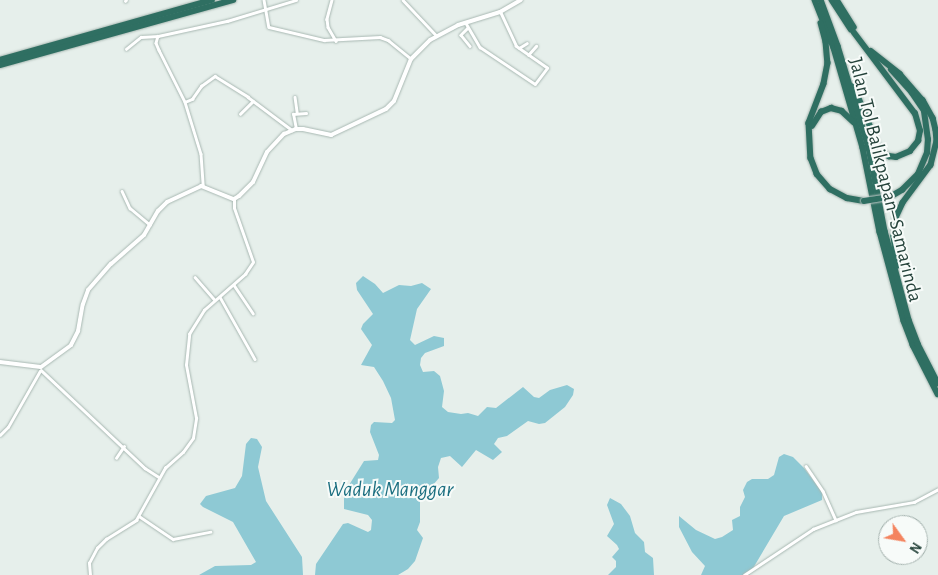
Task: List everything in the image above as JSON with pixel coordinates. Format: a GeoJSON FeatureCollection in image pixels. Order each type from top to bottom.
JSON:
{"type":"FeatureCollection","features":[{"type":"Feature","properties":{"kind":"highway"},"geometry":{"type":"LineString","coordinates":[[0,60],[212,0]]}},
{"type":"Feature","properties":{"kind":"highway"},"geometry":{"type":"LineString","coordinates":[[0,65],[233,0]]}},
{"type":"Feature","properties":{"kind":"highway"},"geometry":{"type":"LineString","coordinates":[[814,0],[826,42],[828,63],[824,84],[809,123],[811,158],[817,174],[830,189],[847,198],[865,200],[890,195],[915,172],[923,152],[925,131],[916,104],[871,52]]}},
{"type":"Feature","properties":{"kind":"highway","name":"Jalan Tol Balikpapan–Samarinda"},"geometry":{"type":"LineString","coordinates":[[814,0],[834,48],[857,126],[880,232],[904,321],[913,345],[938,394]]}},
{"type":"Feature","properties":{"kind":"highway","name":"Jalan Tol Balikpapan–Samarinda"},"geometry":{"type":"LineString","coordinates":[[821,0],[844,66],[869,148],[885,231],[904,301],[918,344],[938,383]]}},
{"type":"Feature","properties":{"kind":"highway"},"geometry":{"type":"LineString","coordinates":[[832,0],[911,108],[918,122],[920,131],[918,141],[903,156],[889,156],[876,144],[864,109],[844,66]]}},
{"type":"Feature","properties":{"kind":"highway"},"geometry":{"type":"LineString","coordinates":[[837,0],[854,30]]}},
{"type":"Feature","properties":{"kind":"highway"},"geometry":{"type":"LineString","coordinates":[[871,52],[900,74],[923,100],[933,118],[936,130],[937,141],[932,166],[903,203],[896,218],[896,255],[904,301]]}},
{"type":"Feature","properties":{"kind":"highway"},"geometry":{"type":"LineString","coordinates":[[857,126],[842,111],[826,109],[817,116],[813,123],[812,147],[819,172],[832,186],[865,200]]}},
{"type":"Feature","properties":{"kind":"street"},"geometry":{"type":"LineString","coordinates":[[264,0],[269,27],[336,41],[380,37],[388,40],[412,60]]}},
{"type":"Feature","properties":{"kind":"street"},"geometry":{"type":"LineString","coordinates":[[126,49],[141,37],[158,36],[227,21],[296,0]]}},
{"type":"Feature","properties":{"kind":"street"},"geometry":{"type":"LineString","coordinates":[[332,0],[327,20],[328,27],[336,41]]}},
{"type":"Feature","properties":{"kind":"street"},"geometry":{"type":"LineString","coordinates":[[404,0],[436,35]]}},
{"type":"Feature","properties":{"kind":"street"},"geometry":{"type":"LineString","coordinates":[[185,102],[192,99],[201,86],[215,76],[294,130],[331,135],[386,109],[394,101],[412,60],[436,35],[466,22],[500,12],[521,0]]}},
{"type":"Feature","properties":{"kind":"street"},"geometry":{"type":"LineString","coordinates":[[466,22],[478,46],[534,84],[547,68],[515,45],[500,12]]}},
{"type":"Feature","properties":{"kind":"street"},"geometry":{"type":"LineString","coordinates":[[468,28],[461,35],[470,46]]}},
{"type":"Feature","properties":{"kind":"street"},"geometry":{"type":"LineString","coordinates":[[158,36],[156,43],[185,102],[200,154],[203,186]]}},
{"type":"Feature","properties":{"kind":"street"},"geometry":{"type":"LineString","coordinates":[[519,48],[527,43]]}},
{"type":"Feature","properties":{"kind":"street"},"geometry":{"type":"LineString","coordinates":[[528,55],[536,46]]}},
{"type":"Feature","properties":{"kind":"street"},"geometry":{"type":"LineString","coordinates":[[294,130],[292,115],[296,112],[295,97]]}},
{"type":"Feature","properties":{"kind":"street"},"geometry":{"type":"LineString","coordinates":[[240,114],[253,101]]}},
{"type":"Feature","properties":{"kind":"street"},"geometry":{"type":"LineString","coordinates":[[296,112],[306,113]]}},
{"type":"Feature","properties":{"kind":"street"},"geometry":{"type":"LineString","coordinates":[[90,575],[89,564],[100,544],[132,524],[139,516],[159,477],[165,468],[188,447],[196,430],[196,418],[186,365],[187,340],[196,319],[251,268],[253,262],[234,208],[234,199],[252,182],[269,150],[284,134],[294,130]]}},
{"type":"Feature","properties":{"kind":"street"},"geometry":{"type":"LineString","coordinates":[[0,435],[8,427],[41,368],[71,345],[78,331],[83,304],[88,290],[111,264],[142,237],[165,204],[185,192],[203,186],[234,199]]}},
{"type":"Feature","properties":{"kind":"street"},"geometry":{"type":"LineString","coordinates":[[122,191],[130,208],[150,226]]}},
{"type":"Feature","properties":{"kind":"street"},"geometry":{"type":"LineString","coordinates":[[194,278],[215,300]]}},
{"type":"Feature","properties":{"kind":"street"},"geometry":{"type":"LineString","coordinates":[[234,285],[253,314]]}},
{"type":"Feature","properties":{"kind":"street"},"geometry":{"type":"LineString","coordinates":[[220,297],[256,359]]}},
{"type":"Feature","properties":{"kind":"street"},"geometry":{"type":"LineString","coordinates":[[0,362],[41,368],[146,468],[159,477]]}},
{"type":"Feature","properties":{"kind":"street"},"geometry":{"type":"LineString","coordinates":[[116,458],[124,446]]}},
{"type":"Feature","properties":{"kind":"street"},"geometry":{"type":"LineString","coordinates":[[806,466],[823,490],[836,520]]}},
{"type":"Feature","properties":{"kind":"street"},"geometry":{"type":"LineString","coordinates":[[744,575],[808,532],[862,511],[914,502],[938,489]]}},
{"type":"Feature","properties":{"kind":"street"},"geometry":{"type":"LineString","coordinates":[[139,516],[173,539],[210,532]]}},
{"type":"Feature","properties":{"kind":"water","name":"Waduk Manggar"},"geometry":{"type":"Polygon","coordinates":[[[363,276],[375,284],[383,293],[399,285],[411,286],[422,283],[431,289],[417,309],[410,340],[415,345],[434,336],[444,338],[444,346],[425,353],[421,358],[420,365],[423,372],[434,371],[440,376],[444,391],[442,407],[448,412],[468,413],[478,416],[487,407],[496,408],[523,387],[534,397],[539,398],[550,390],[567,385],[574,389],[573,395],[565,407],[545,423],[539,424],[528,421],[507,436],[498,438],[494,444],[502,452],[493,460],[476,450],[462,467],[450,456],[441,458],[438,467],[439,478],[420,500],[420,522],[417,530],[423,538],[415,561],[408,569],[398,575],[315,575],[316,564],[343,524],[348,523],[368,532],[371,530],[372,520],[368,515],[344,509],[344,493],[364,461],[378,460],[379,455],[370,432],[371,425],[374,422],[392,423],[395,420],[391,398],[383,381],[374,367],[361,365],[372,345],[361,329],[363,324],[373,314],[357,290],[356,283],[363,276]]]}},
{"type":"Feature","properties":{"kind":"water","name":"Waduk Manggar"},"geometry":{"type":"Polygon","coordinates":[[[251,438],[257,439],[262,447],[258,467],[266,501],[302,557],[303,575],[199,575],[215,566],[251,565],[256,562],[233,522],[200,504],[206,496],[235,488],[242,476],[246,444],[251,438]]]}},
{"type":"Feature","properties":{"kind":"water"},"geometry":{"type":"Polygon","coordinates":[[[784,454],[793,457],[804,468],[822,492],[822,500],[784,516],[749,575],[701,575],[705,566],[692,552],[679,527],[679,516],[696,530],[715,539],[722,537],[733,530],[732,520],[740,516],[740,507],[745,497],[743,490],[747,482],[752,479],[768,479],[774,475],[779,457],[784,454]]]}},
{"type":"Feature","properties":{"kind":"water"},"geometry":{"type":"Polygon","coordinates":[[[610,498],[621,504],[630,516],[635,533],[644,542],[645,552],[653,558],[654,575],[608,575],[616,567],[616,561],[612,557],[619,549],[607,536],[614,524],[607,505],[610,498]]]}}]}
